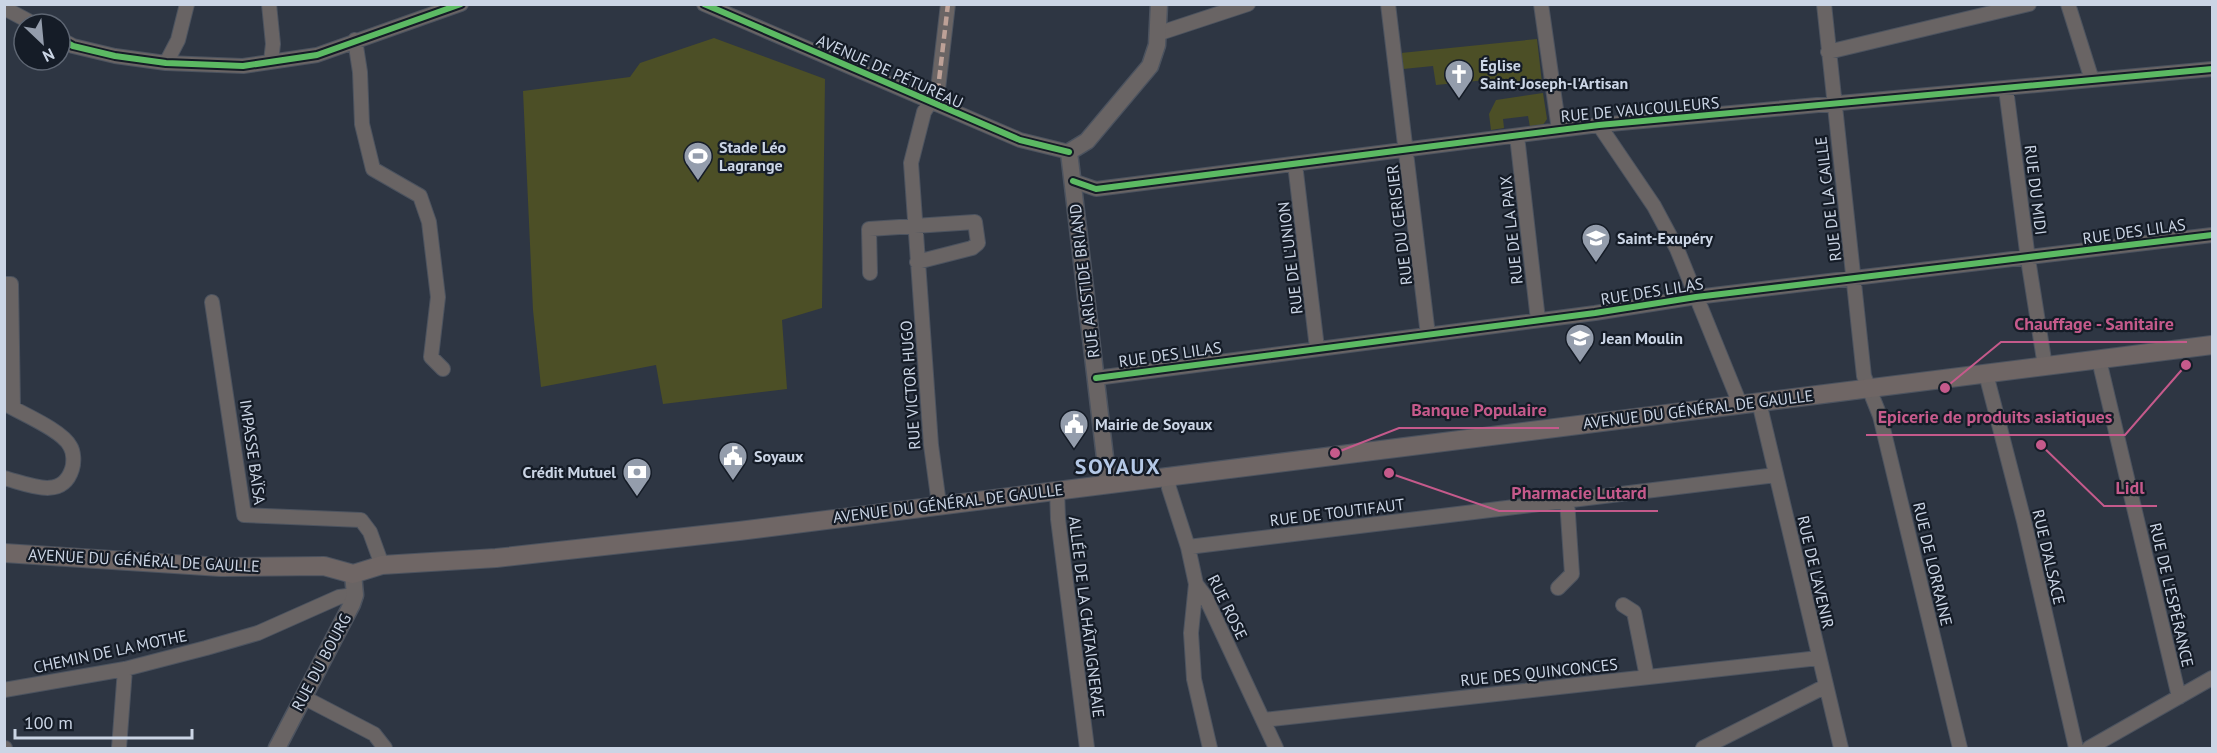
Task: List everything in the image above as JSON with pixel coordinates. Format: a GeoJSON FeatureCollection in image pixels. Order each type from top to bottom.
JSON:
{"type":"FeatureCollection","features":[{"type":"Feature","properties":{"kind":"main road","name":"AVENUE DU GÉNÉRAL DE GAULLE"},"geometry":{"type":"LineString","coordinates":[[4,553],[221,567],[324,566],[353,574],[382,565],[508,556],[739,531],[1057,489],[2212,345]]}},
{"type":"Feature","properties":{"kind":"street"},"geometry":{"type":"LineString","coordinates":[[166,63],[178,40],[187,4]]}},
{"type":"Feature","properties":{"kind":"street"},"geometry":{"type":"LineString","coordinates":[[269,4],[273,44],[271,61]]}},
{"type":"Feature","properties":{"kind":"street"},"geometry":{"type":"LineString","coordinates":[[72,45],[96,53],[166,63],[226,66],[317,55],[461,4]]}},
{"type":"Feature","properties":{"kind":"street","name":"AVENUE DE PÉTUREAU"},"geometry":{"type":"LineString","coordinates":[[704,4],[930,104],[1020,140],[1069,152]]}},
{"type":"Feature","properties":{"kind":"street","name":"RUE VICTOR HUGO"},"geometry":{"type":"LineString","coordinates":[[939,504],[932,455],[911,163],[915,140],[938,89],[948,4]]}},
{"type":"Feature","properties":{"kind":"street"},"geometry":{"type":"LineString","coordinates":[[1069,152],[1087,141],[1150,66],[1155,56],[1159,4]]}},
{"type":"Feature","properties":{"kind":"street"},"geometry":{"type":"LineString","coordinates":[[1157,34],[1248,4]]}},
{"type":"Feature","properties":{"kind":"street","name":"RUE DU CERISIER"},"geometry":{"type":"LineString","coordinates":[[1388,4],[1428,334]]}},
{"type":"Feature","properties":{"kind":"street"},"geometry":{"type":"LineString","coordinates":[[1541,4],[1558,130]]}},
{"type":"Feature","properties":{"kind":"street","name":"RUE DE LA CAILLE"},"geometry":{"type":"LineString","coordinates":[[1824,4],[1864,376],[1870,388]]}},
{"type":"Feature","properties":{"kind":"street"},"geometry":{"type":"LineString","coordinates":[[1828,52],[2029,4]]}},
{"type":"Feature","properties":{"kind":"street"},"geometry":{"type":"LineString","coordinates":[[2068,4],[2092,80]]}},
{"type":"Feature","properties":{"kind":"street"},"geometry":{"type":"LineString","coordinates":[[355,40],[360,72],[362,124],[373,169],[420,196],[429,222],[438,297],[431,357],[443,369]]}},
{"type":"Feature","properties":{"kind":"street","name":"RUE DE VAUCOULEURS"},"geometry":{"type":"LineString","coordinates":[[1073,181],[1096,189],[1599,125],[2212,69]]}},
{"type":"Feature","properties":{"kind":"street","name":"RUE DU MIDI"},"geometry":{"type":"LineString","coordinates":[[2006,89],[2028,259],[2045,366]]}},
{"type":"Feature","properties":{"kind":"street"},"geometry":{"type":"LineString","coordinates":[[1599,125],[1654,206],[1677,249],[1740,404]]}},
{"type":"Feature","properties":{"kind":"street","name":"RUE DE LA PAIX"},"geometry":{"type":"LineString","coordinates":[[1517,136],[1538,320]]}},
{"type":"Feature","properties":{"kind":"street","name":"RUE ARISTIDE BRIAND"},"geometry":{"type":"LineString","coordinates":[[1069,152],[1108,483]]}},
{"type":"Feature","properties":{"kind":"street","name":"RUE DE L'UNION"},"geometry":{"type":"LineString","coordinates":[[1295,164],[1317,348]]}},
{"type":"Feature","properties":{"kind":"street"},"geometry":{"type":"LineString","coordinates":[[870,273],[869,229],[975,222],[978,243],[972,248],[917,262]]}},
{"type":"Feature","properties":{"kind":"street","name":"RUE DES LILAS"},"geometry":{"type":"LineString","coordinates":[[1096,378],[1696,297],[2028,259],[2212,235]]}},
{"type":"Feature","properties":{"kind":"street"},"geometry":{"type":"LineString","coordinates":[[4,284],[11,284],[9,406],[62,436],[71,446],[74,463],[70,476],[62,486],[46,489],[4,478]]}},
{"type":"Feature","properties":{"kind":"street","name":"IMPASSE BAÏSA"},"geometry":{"type":"LineString","coordinates":[[212,302],[244,514],[361,520],[370,532],[382,565]]}},
{"type":"Feature","properties":{"kind":"street","name":"RUE DE L'ESPÉRANCE"},"geometry":{"type":"LineString","coordinates":[[2099,360],[2179,697]]}},
{"type":"Feature","properties":{"kind":"street","name":"RUE D'ALSACE"},"geometry":{"type":"LineString","coordinates":[[1986,374],[2024,521],[2076,748]]}},
{"type":"Feature","properties":{"kind":"street","name":"RUE DE LORRAINE"},"geometry":{"type":"LineString","coordinates":[[1870,388],[1880,416],[1960,748]]}},
{"type":"Feature","properties":{"kind":"street","name":"RUE DE L'AVENIR"},"geometry":{"type":"LineString","coordinates":[[1759,402],[1841,748]]}},
{"type":"Feature","properties":{"kind":"street","name":"RUE ROSE"},"geometry":{"type":"LineString","coordinates":[[1168,475],[1196,584],[1205,596],[1276,748]]}},
{"type":"Feature","properties":{"kind":"street","name":"RUE DE TOUTIFAUT"},"geometry":{"type":"LineString","coordinates":[[1188,547],[1776,475]]}},
{"type":"Feature","properties":{"kind":"street","name":"ALLÉE DE LA CHÂTAIGNERAIE"},"geometry":{"type":"LineString","coordinates":[[1057,489],[1058,519],[1087,748]]}},
{"type":"Feature","properties":{"kind":"street"},"geometry":{"type":"LineString","coordinates":[[1558,588],[1572,574],[1567,500]]}},
{"type":"Feature","properties":{"kind":"street","name":"RUE DU BOURG"},"geometry":{"type":"LineString","coordinates":[[277,748],[356,594],[353,574]]}},
{"type":"Feature","properties":{"kind":"street"},"geometry":{"type":"LineString","coordinates":[[1196,584],[1191,633],[1194,679],[1210,748]]}},
{"type":"Feature","properties":{"kind":"street","name":"CHEMIN DE LA MOTHE"},"geometry":{"type":"LineString","coordinates":[[4,690],[125,669],[258,633],[339,597],[356,594]]}},
{"type":"Feature","properties":{"kind":"street"},"geometry":{"type":"LineString","coordinates":[[1623,604],[1634,612],[1647,677]]}},
{"type":"Feature","properties":{"kind":"street","name":"RUE DES QUINCONCES"},"geometry":{"type":"LineString","coordinates":[[1263,720],[1819,658]]}},
{"type":"Feature","properties":{"kind":"street"},"geometry":{"type":"LineString","coordinates":[[119,748],[125,669]]}},
{"type":"Feature","properties":{"kind":"street"},"geometry":{"type":"LineString","coordinates":[[2089,748],[2212,678]]}},
{"type":"Feature","properties":{"kind":"street"},"geometry":{"type":"LineString","coordinates":[[1703,748],[1826,686]]}},
{"type":"Feature","properties":{"kind":"street"},"geometry":{"type":"LineString","coordinates":[[303,697],[374,734],[385,748]]}},
{"type":"Feature","properties":{"kind":"green space"},"geometry":{"type":"Polygon","coordinates":[[[714,38],[825,79],[822,308],[782,320],[787,389],[663,404],[656,365],[541,387],[533,310],[523,91],[630,77],[640,63],[714,38]]]}},
{"type":"Feature","properties":{"kind":"green space"},"geometry":{"type":"Polygon","coordinates":[[[1537,39],[1542,83],[1495,89],[1486,80],[1436,85],[1433,66],[1403,69],[1401,53],[1537,39]]]}},
{"type":"Feature","properties":{"kind":"green space"},"geometry":{"type":"Polygon","coordinates":[[[1543,93],[1547,119],[1543,125],[1530,127],[1528,116],[1503,119],[1504,128],[1491,130],[1489,114],[1496,100],[1543,93]]]}},
{"type":"Feature","properties":{"kind":"marked path"},"geometry":{"type":"LineString","coordinates":[[930,104],[938,89],[948,4]]}},
{"type":"Feature","properties":{"kind":"cycle path"},"geometry":{"type":"LineString","coordinates":[[72,45],[115,56],[166,63],[243,66],[317,55],[461,4]]}},
{"type":"Feature","properties":{"kind":"cycle path"},"geometry":{"type":"LineString","coordinates":[[704,4],[1020,140],[1069,152]]}},
{"type":"Feature","properties":{"kind":"cycle path"},"geometry":{"type":"LineString","coordinates":[[1073,181],[1096,189],[1599,125],[2212,69]]}},
{"type":"Feature","properties":{"kind":"cycle path"},"geometry":{"type":"LineString","coordinates":[[1096,378],[1595,313],[1696,297],[2212,235]]}},
{"type":"Feature","properties":{"kind":"place","name":"Église Saint-Joseph-l'Artisan"},"geometry":{"type":"Point","coordinates":[1459,100]}},
{"type":"Feature","properties":{"kind":"place","name":"Stade Léo Lagrange"},"geometry":{"type":"Point","coordinates":[698,182]}},
{"type":"Feature","properties":{"kind":"place","name":"Saint-Exupéry"},"geometry":{"type":"Point","coordinates":[1596,264]}},
{"type":"Feature","properties":{"kind":"place","name":"Jean Moulin"},"geometry":{"type":"Point","coordinates":[1580,364]}},
{"type":"Feature","properties":{"kind":"place","name":"Epicerie de produits asiatiques"},"geometry":{"type":"Point","coordinates":[2186,365]}},
{"type":"Feature","properties":{"kind":"place","name":"Chauffage - Sanitaire"},"geometry":{"type":"Point","coordinates":[1945,388]}},
{"type":"Feature","properties":{"kind":"place","name":"Lidl"},"geometry":{"type":"Point","coordinates":[2041,445]}},
{"type":"Feature","properties":{"kind":"place","name":"Mairie de Soyaux"},"geometry":{"type":"Point","coordinates":[1074,450]}},
{"type":"Feature","properties":{"kind":"place","name":"Banque Populaire"},"geometry":{"type":"Point","coordinates":[1335,453]}},
{"type":"Feature","properties":{"kind":"place","name":"Pharmacie Lutard"},"geometry":{"type":"Point","coordinates":[1389,473]}},
{"type":"Feature","properties":{"kind":"place","name":"Soyaux"},"geometry":{"type":"Point","coordinates":[733,482]}},
{"type":"Feature","properties":{"kind":"place","name":"Crédit Mutuel"},"geometry":{"type":"Point","coordinates":[637,498]}},
{"type":"Feature","properties":{"kind":"district","name":"SOYAUX"},"geometry":{"type":"Point","coordinates":[1118,466]}}]}
